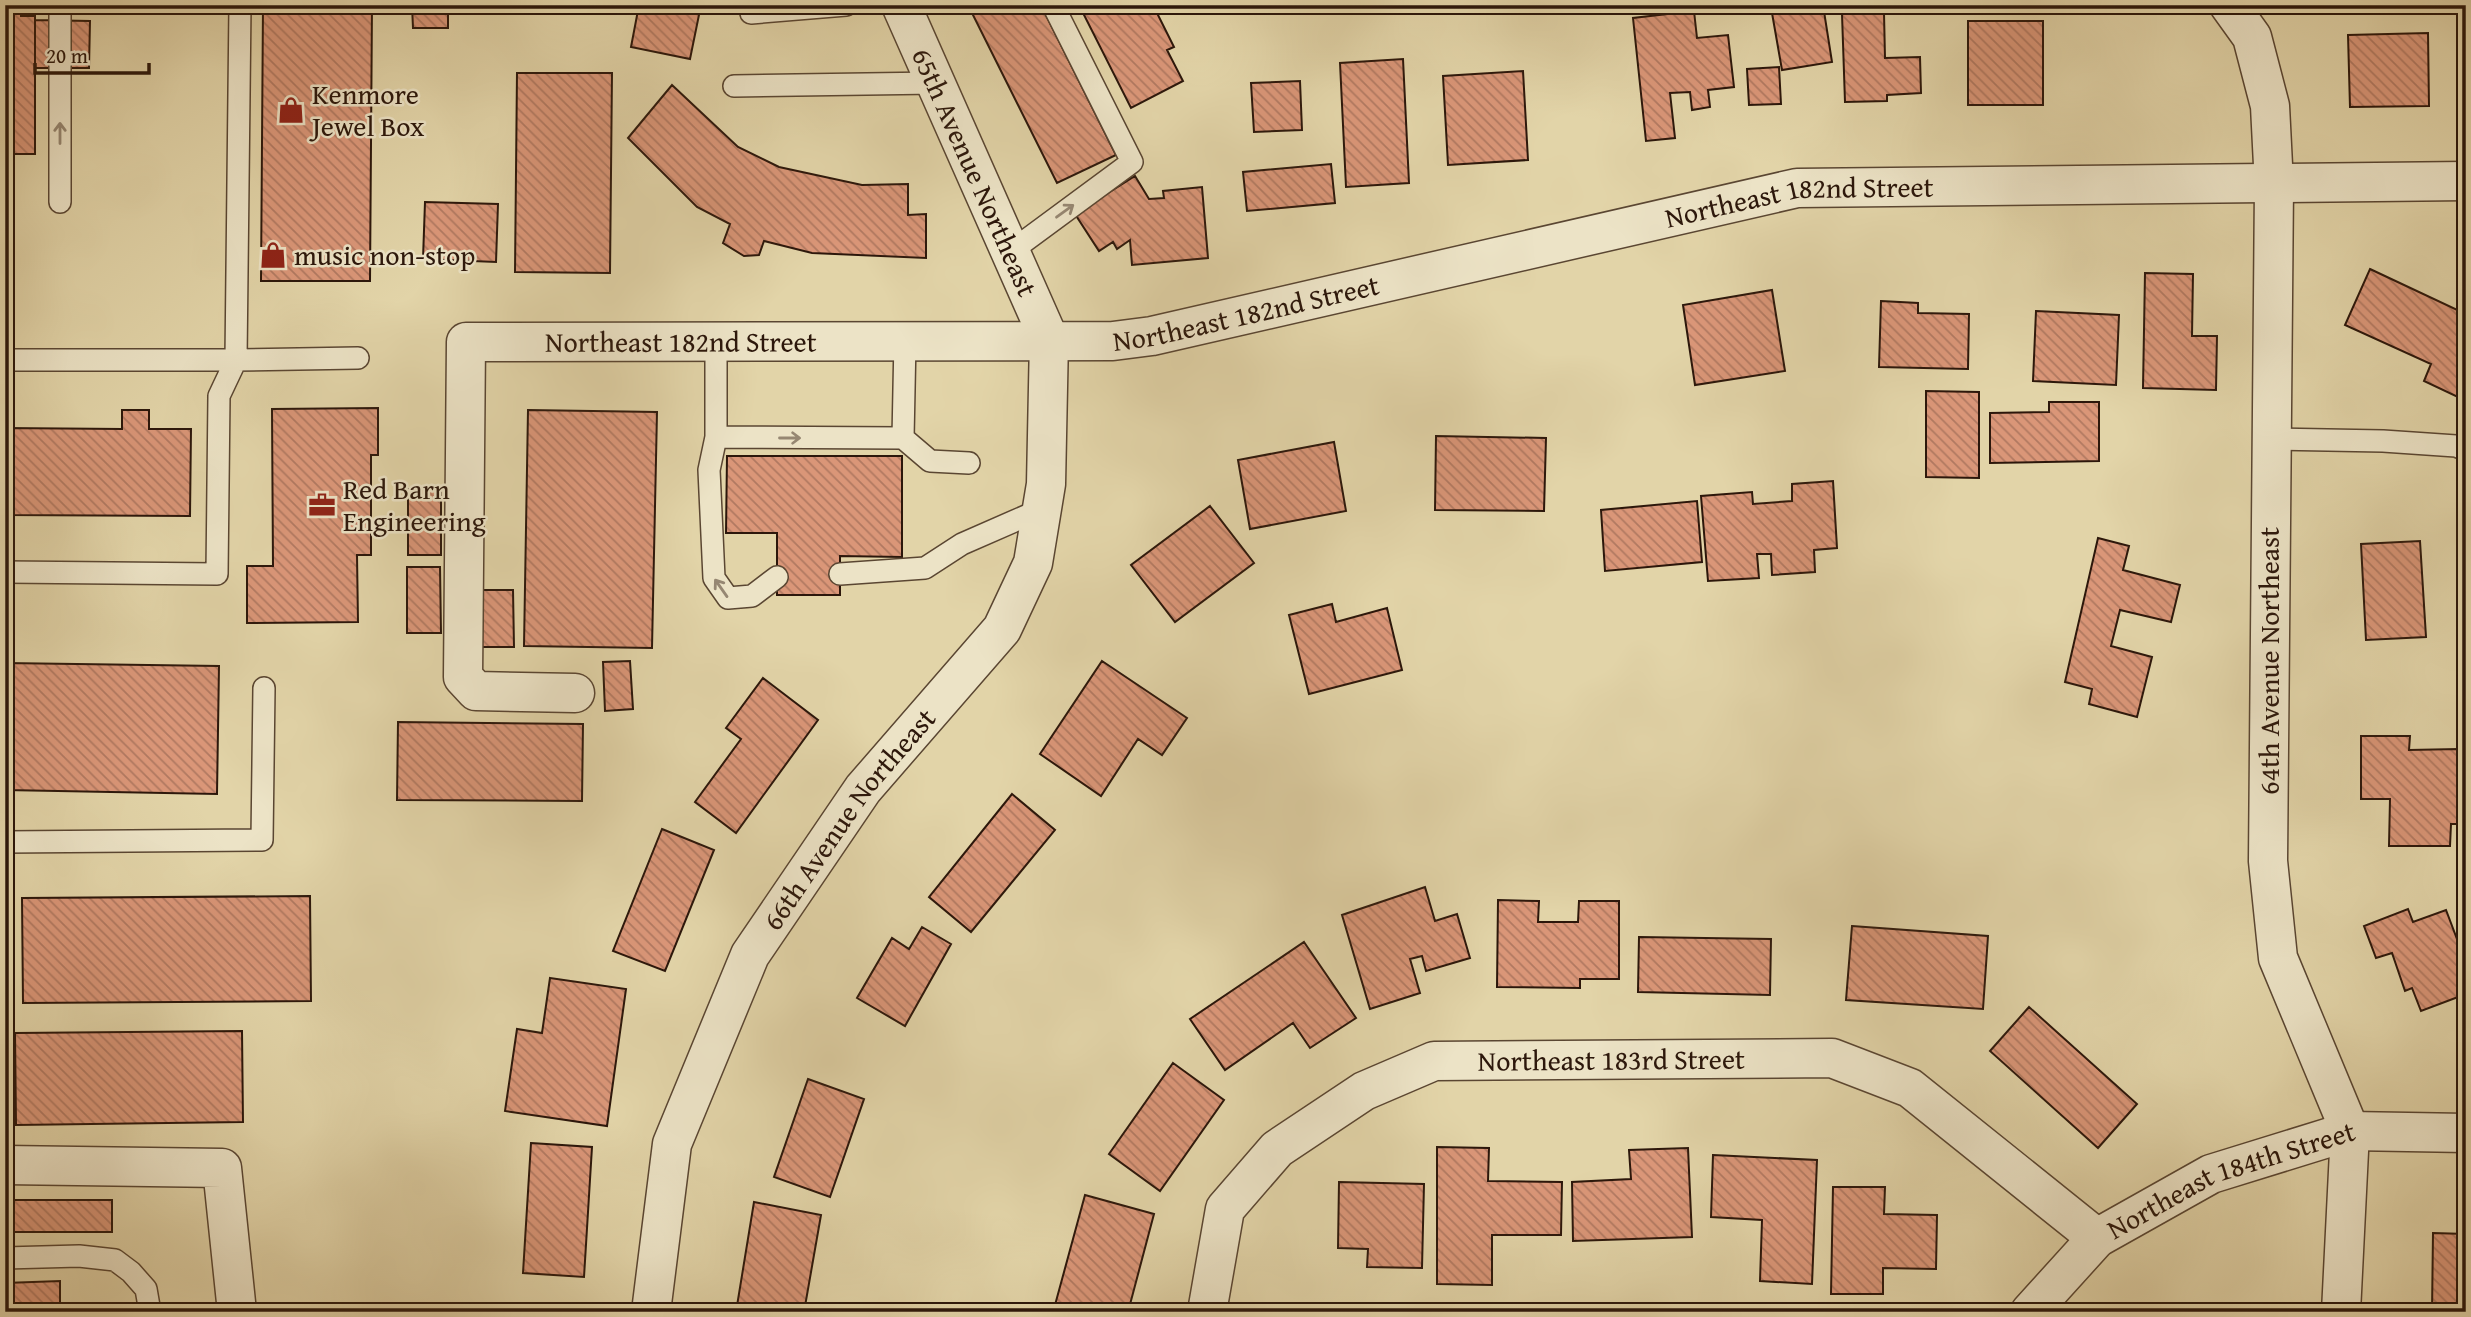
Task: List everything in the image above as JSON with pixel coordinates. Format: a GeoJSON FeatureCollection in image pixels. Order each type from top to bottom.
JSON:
{"type":"FeatureCollection","features":[{"type":"Feature","properties":{"kind":"street","name":"65th Avenue Northeast"},"geometry":{"type":"LineString","coordinates":[[901,5],[1049,339]]}},
{"type":"Feature","properties":{"kind":"street","name":"64th Avenue Northeast"},"geometry":{"type":"LineString","coordinates":[[2229,5],[2252,37],[2270,106],[2274,184],[2268,861],[2278,958],[2350,1131],[2341,1312]]}},
{"type":"Feature","properties":{"kind":"street","name":"Northeast 182nd Street"},"geometry":{"type":"LineString","coordinates":[[575,693],[475,691],[463,677],[466,342],[1113,341],[1152,336],[1797,188],[2466,181]]}},
{"type":"Feature","properties":{"kind":"street","name":"66th Avenue Northeast"},"geometry":{"type":"LineString","coordinates":[[652,1312],[672,1144],[750,955],[863,789],[1002,629],[1033,563],[1046,484],[1049,339]]}},
{"type":"Feature","properties":{"kind":"street","name":"Northeast 183rd Street"},"geometry":{"type":"LineString","coordinates":[[1207,1312],[1225,1209],[1278,1149],[1364,1091],[1434,1061],[1832,1058],[1910,1088],[2097,1238]]}},
{"type":"Feature","properties":{"kind":"street","name":"Northeast 184th Street"},"geometry":{"type":"LineString","coordinates":[[2030,1312],[2097,1238],[2211,1174],[2350,1131],[2466,1133]]}},
{"type":"Feature","properties":{"kind":"street"},"geometry":{"type":"LineString","coordinates":[[5,1165],[222,1168],[237,1312]]}},
{"type":"Feature","properties":{"kind":"lane"},"geometry":{"type":"LineString","coordinates":[[60,5],[60,202]]}},
{"type":"Feature","properties":{"kind":"lane"},"geometry":{"type":"LineString","coordinates":[[5,572],[217,574],[219,396],[236,360],[240,5]]}},
{"type":"Feature","properties":{"kind":"lane"},"geometry":{"type":"LineString","coordinates":[[751,13],[846,5]]}},
{"type":"Feature","properties":{"kind":"lane"},"geometry":{"type":"LineString","coordinates":[[1010,252],[1132,162],[1053,5]]}},
{"type":"Feature","properties":{"kind":"lane"},"geometry":{"type":"LineString","coordinates":[[734,86],[936,83]]}},
{"type":"Feature","properties":{"kind":"lane"},"geometry":{"type":"LineString","coordinates":[[904,438],[905,340]]}},
{"type":"Feature","properties":{"kind":"lane"},"geometry":{"type":"LineString","coordinates":[[716,341],[716,437],[709,470],[713,578],[728,598],[752,596],[777,577]]}},
{"type":"Feature","properties":{"kind":"lane"},"geometry":{"type":"LineString","coordinates":[[5,360],[358,358]]}},
{"type":"Feature","properties":{"kind":"lane"},"geometry":{"type":"LineString","coordinates":[[716,437],[904,438],[930,461],[970,463]]}},
{"type":"Feature","properties":{"kind":"lane"},"geometry":{"type":"LineString","coordinates":[[2271,439],[2384,441],[2456,446],[2466,450]]}},
{"type":"Feature","properties":{"kind":"lane"},"geometry":{"type":"LineString","coordinates":[[840,574],[925,568],[962,544],[1042,509]]}},
{"type":"Feature","properties":{"kind":"lane"},"geometry":{"type":"LineString","coordinates":[[5,842],[262,841],[264,688]]}},
{"type":"Feature","properties":{"kind":"lane"},"geometry":{"type":"LineString","coordinates":[[5,1258],[79,1256],[115,1260],[131,1272],[146,1289],[150,1312]]}},
{"type":"Feature","properties":{"kind":"building"},"geometry":{"type":"Polygon","coordinates":[[[5,5],[21,5],[21,16],[35,16],[35,154],[5,154],[5,5]]]}},
{"type":"Feature","properties":{"kind":"building"},"geometry":{"type":"Polygon","coordinates":[[[263,5],[372,5],[370,281],[261,281],[263,5]]]}},
{"type":"Feature","properties":{"kind":"building"},"geometry":{"type":"Polygon","coordinates":[[[412,5],[448,5],[448,28],[413,28],[412,5]]]}},
{"type":"Feature","properties":{"kind":"building"},"geometry":{"type":"Polygon","coordinates":[[[639,5],[701,5],[690,59],[631,47],[639,5]]]}},
{"type":"Feature","properties":{"kind":"building"},"geometry":{"type":"Polygon","coordinates":[[[968,5],[1041,5],[1116,155],[1057,183],[968,5]]]}},
{"type":"Feature","properties":{"kind":"building"},"geometry":{"type":"Polygon","coordinates":[[[1079,5],[1153,5],[1174,47],[1167,50],[1183,81],[1131,108],[1079,5]]]}},
{"type":"Feature","properties":{"kind":"building"},"geometry":{"type":"Polygon","coordinates":[[[1823,5],[1832,62],[1782,70],[1772,13],[1823,5]]]}},
{"type":"Feature","properties":{"kind":"building"},"geometry":{"type":"Polygon","coordinates":[[[1694,11],[1697,38],[1728,35],[1734,87],[1708,90],[1710,107],[1692,110],[1690,92],[1670,93],[1675,138],[1646,141],[1633,18],[1694,11]]]}},
{"type":"Feature","properties":{"kind":"building"},"geometry":{"type":"Polygon","coordinates":[[[1884,13],[1885,58],[1920,57],[1921,93],[1887,95],[1887,101],[1845,102],[1842,14],[1884,13]]]}},
{"type":"Feature","properties":{"kind":"building"},"geometry":{"type":"Polygon","coordinates":[[[35,20],[90,21],[89,68],[35,68],[35,20]]]}},
{"type":"Feature","properties":{"kind":"building"},"geometry":{"type":"Polygon","coordinates":[[[1968,21],[2043,21],[2043,105],[1968,105],[1968,21]]]}},
{"type":"Feature","properties":{"kind":"building"},"geometry":{"type":"Polygon","coordinates":[[[2428,33],[2429,106],[2350,107],[2348,35],[2428,33]]]}},
{"type":"Feature","properties":{"kind":"building"},"geometry":{"type":"Polygon","coordinates":[[[1403,59],[1409,183],[1346,187],[1340,63],[1403,59]]]}},
{"type":"Feature","properties":{"kind":"building"},"geometry":{"type":"Polygon","coordinates":[[[1779,67],[1781,104],[1749,105],[1747,69],[1779,67]]]}},
{"type":"Feature","properties":{"kind":"building"},"geometry":{"type":"Polygon","coordinates":[[[1523,71],[1528,160],[1448,165],[1443,76],[1523,71]]]}},
{"type":"Feature","properties":{"kind":"building"},"geometry":{"type":"Polygon","coordinates":[[[517,73],[612,73],[610,273],[515,272],[517,73]]]}},
{"type":"Feature","properties":{"kind":"building"},"geometry":{"type":"Polygon","coordinates":[[[1300,81],[1302,130],[1254,132],[1251,83],[1300,81]]]}},
{"type":"Feature","properties":{"kind":"building"},"geometry":{"type":"Polygon","coordinates":[[[672,85],[738,147],[779,167],[862,185],[908,184],[908,215],[926,214],[926,258],[812,253],[764,241],[759,255],[744,256],[723,243],[730,224],[697,207],[628,138],[672,85]]]}},
{"type":"Feature","properties":{"kind":"building"},"geometry":{"type":"Polygon","coordinates":[[[1331,164],[1335,203],[1247,211],[1243,172],[1331,164]]]}},
{"type":"Feature","properties":{"kind":"building"},"geometry":{"type":"Polygon","coordinates":[[[1135,176],[1149,199],[1164,198],[1163,191],[1202,187],[1208,258],[1132,265],[1130,240],[1117,249],[1113,242],[1099,251],[1075,214],[1135,176]]]}},
{"type":"Feature","properties":{"kind":"building"},"geometry":{"type":"Polygon","coordinates":[[[425,202],[498,204],[496,262],[423,259],[425,202]]]}},
{"type":"Feature","properties":{"kind":"building"},"geometry":{"type":"Polygon","coordinates":[[[2370,269],[2466,314],[2462,329],[2466,331],[2466,391],[2462,399],[2424,381],[2431,364],[2345,325],[2370,269]]]}},
{"type":"Feature","properties":{"kind":"building"},"geometry":{"type":"Polygon","coordinates":[[[2145,273],[2193,274],[2192,336],[2217,336],[2216,390],[2143,388],[2145,273]]]}},
{"type":"Feature","properties":{"kind":"building"},"geometry":{"type":"Polygon","coordinates":[[[1772,290],[1785,371],[1695,385],[1683,305],[1772,290]]]}},
{"type":"Feature","properties":{"kind":"building"},"geometry":{"type":"Polygon","coordinates":[[[1881,301],[1918,303],[1918,313],[1969,314],[1968,369],[1879,367],[1881,301]]]}},
{"type":"Feature","properties":{"kind":"building"},"geometry":{"type":"Polygon","coordinates":[[[2036,311],[2119,315],[2116,385],[2033,381],[2036,311]]]}},
{"type":"Feature","properties":{"kind":"building"},"geometry":{"type":"Polygon","coordinates":[[[1926,391],[1979,392],[1979,478],[1926,477],[1926,391]]]}},
{"type":"Feature","properties":{"kind":"building"},"geometry":{"type":"Polygon","coordinates":[[[2049,402],[2099,402],[2099,461],[1990,463],[1990,413],[2049,412],[2049,402]]]}},
{"type":"Feature","properties":{"kind":"building","name":"Red Barn Engineering"},"geometry":{"type":"Polygon","coordinates":[[[378,408],[378,455],[371,455],[371,555],[357,555],[358,622],[247,623],[247,566],[273,566],[272,409],[378,408]]]}},
{"type":"Feature","properties":{"kind":"building"},"geometry":{"type":"Polygon","coordinates":[[[122,410],[149,410],[149,429],[191,429],[190,516],[5,515],[5,428],[122,429],[122,410]]]}},
{"type":"Feature","properties":{"kind":"building"},"geometry":{"type":"Polygon","coordinates":[[[528,410],[657,412],[652,648],[524,646],[528,410]]]}},
{"type":"Feature","properties":{"kind":"building"},"geometry":{"type":"Polygon","coordinates":[[[1436,436],[1546,438],[1544,511],[1435,510],[1436,436]]]}},
{"type":"Feature","properties":{"kind":"building"},"geometry":{"type":"Polygon","coordinates":[[[1334,442],[1346,511],[1250,529],[1238,460],[1334,442]]]}},
{"type":"Feature","properties":{"kind":"building"},"geometry":{"type":"Polygon","coordinates":[[[727,456],[902,456],[902,557],[840,556],[840,595],[777,595],[777,533],[726,533],[727,456]]]}},
{"type":"Feature","properties":{"kind":"building"},"geometry":{"type":"Polygon","coordinates":[[[1833,481],[1837,548],[1814,550],[1815,572],[1772,575],[1771,554],[1757,554],[1759,578],[1708,581],[1701,496],[1752,492],[1753,504],[1792,501],[1792,484],[1833,481]]]}},
{"type":"Feature","properties":{"kind":"building"},"geometry":{"type":"Polygon","coordinates":[[[408,489],[441,489],[441,555],[408,555],[408,489]]]}},
{"type":"Feature","properties":{"kind":"building"},"geometry":{"type":"Polygon","coordinates":[[[1697,501],[1702,562],[1605,571],[1601,510],[1697,501]]]}},
{"type":"Feature","properties":{"kind":"building"},"geometry":{"type":"Polygon","coordinates":[[[1210,506],[1254,563],[1175,622],[1131,565],[1210,506]]]}},
{"type":"Feature","properties":{"kind":"building"},"geometry":{"type":"Polygon","coordinates":[[[2098,538],[2129,546],[2123,570],[2180,585],[2171,622],[2120,610],[2111,646],[2152,657],[2137,717],[2089,704],[2092,689],[2065,682],[2098,538]]]}},
{"type":"Feature","properties":{"kind":"building"},"geometry":{"type":"Polygon","coordinates":[[[2420,541],[2426,637],[2366,640],[2361,544],[2420,541]]]}},
{"type":"Feature","properties":{"kind":"building"},"geometry":{"type":"Polygon","coordinates":[[[407,567],[440,567],[441,633],[407,633],[407,567]]]}},
{"type":"Feature","properties":{"kind":"building"},"geometry":{"type":"Polygon","coordinates":[[[482,590],[513,590],[514,647],[482,647],[482,590]]]}},
{"type":"Feature","properties":{"kind":"building"},"geometry":{"type":"Polygon","coordinates":[[[1332,604],[1336,622],[1387,608],[1402,670],[1309,694],[1289,615],[1332,604]]]}},
{"type":"Feature","properties":{"kind":"building"},"geometry":{"type":"Polygon","coordinates":[[[630,661],[633,709],[605,711],[603,662],[630,661]]]}},
{"type":"Feature","properties":{"kind":"building"},"geometry":{"type":"Polygon","coordinates":[[[1102,661],[1187,718],[1162,755],[1138,739],[1101,796],[1040,754],[1102,661]]]}},
{"type":"Feature","properties":{"kind":"building"},"geometry":{"type":"Polygon","coordinates":[[[5,663],[219,666],[217,794],[5,790],[5,663]]]}},
{"type":"Feature","properties":{"kind":"building"},"geometry":{"type":"Polygon","coordinates":[[[763,678],[818,720],[736,833],[695,802],[741,739],[726,728],[763,678]]]}},
{"type":"Feature","properties":{"kind":"building"},"geometry":{"type":"Polygon","coordinates":[[[398,722],[583,724],[582,801],[397,800],[398,722]]]}},
{"type":"Feature","properties":{"kind":"building"},"geometry":{"type":"Polygon","coordinates":[[[2361,736],[2410,736],[2409,750],[2458,749],[2459,824],[2451,824],[2450,846],[2389,846],[2390,799],[2361,799],[2361,736]]]}},
{"type":"Feature","properties":{"kind":"building"},"geometry":{"type":"Polygon","coordinates":[[[1012,794],[1055,830],[971,932],[929,897],[1012,794]]]}},
{"type":"Feature","properties":{"kind":"building"},"geometry":{"type":"Polygon","coordinates":[[[662,829],[714,850],[665,971],[613,951],[662,829]]]}},
{"type":"Feature","properties":{"kind":"building"},"geometry":{"type":"Polygon","coordinates":[[[1425,887],[1435,921],[1457,914],[1470,958],[1426,971],[1422,956],[1410,959],[1420,993],[1370,1009],[1342,915],[1425,887]]]}},
{"type":"Feature","properties":{"kind":"building"},"geometry":{"type":"Polygon","coordinates":[[[310,896],[311,1001],[23,1003],[22,898],[310,896]]]}},
{"type":"Feature","properties":{"kind":"building"},"geometry":{"type":"Polygon","coordinates":[[[1498,900],[1539,901],[1538,922],[1578,922],[1579,901],[1619,901],[1619,979],[1580,979],[1580,988],[1497,987],[1498,900]]]}},
{"type":"Feature","properties":{"kind":"building"},"geometry":{"type":"Polygon","coordinates":[[[2408,909],[2413,922],[2446,910],[2466,963],[2466,994],[2421,1011],[2412,988],[2405,991],[2392,953],[2376,958],[2364,926],[2408,909]]]}},
{"type":"Feature","properties":{"kind":"building"},"geometry":{"type":"Polygon","coordinates":[[[1852,926],[1988,936],[1983,1009],[1846,1000],[1852,926]]]}},
{"type":"Feature","properties":{"kind":"building"},"geometry":{"type":"Polygon","coordinates":[[[922,927],[951,944],[905,1026],[857,998],[892,938],[909,949],[922,927]]]}},
{"type":"Feature","properties":{"kind":"building"},"geometry":{"type":"Polygon","coordinates":[[[1639,937],[1771,939],[1770,995],[1638,992],[1639,937]]]}},
{"type":"Feature","properties":{"kind":"building"},"geometry":{"type":"Polygon","coordinates":[[[1304,942],[1356,1018],[1310,1048],[1293,1023],[1225,1070],[1190,1019],[1304,942]]]}},
{"type":"Feature","properties":{"kind":"building"},"geometry":{"type":"Polygon","coordinates":[[[550,978],[626,989],[607,1126],[505,1111],[517,1029],[542,1033],[550,978]]]}},
{"type":"Feature","properties":{"kind":"building"},"geometry":{"type":"Polygon","coordinates":[[[2029,1007],[2137,1104],[2098,1148],[1990,1051],[2029,1007]]]}},
{"type":"Feature","properties":{"kind":"building"},"geometry":{"type":"Polygon","coordinates":[[[242,1031],[243,1122],[16,1125],[15,1033],[242,1031]]]}},
{"type":"Feature","properties":{"kind":"building"},"geometry":{"type":"Polygon","coordinates":[[[1173,1063],[1224,1100],[1160,1191],[1109,1154],[1173,1063]]]}},
{"type":"Feature","properties":{"kind":"building"},"geometry":{"type":"Polygon","coordinates":[[[808,1079],[864,1099],[830,1197],[774,1177],[808,1079]]]}},
{"type":"Feature","properties":{"kind":"building"},"geometry":{"type":"Polygon","coordinates":[[[531,1143],[592,1147],[584,1277],[523,1273],[531,1143]]]}},
{"type":"Feature","properties":{"kind":"building"},"geometry":{"type":"Polygon","coordinates":[[[1437,1147],[1489,1148],[1488,1181],[1562,1182],[1561,1235],[1492,1235],[1492,1285],[1437,1284],[1437,1147]]]}},
{"type":"Feature","properties":{"kind":"building"},"geometry":{"type":"Polygon","coordinates":[[[1688,1148],[1692,1237],[1573,1241],[1572,1182],[1631,1179],[1629,1150],[1688,1148]]]}},
{"type":"Feature","properties":{"kind":"building"},"geometry":{"type":"Polygon","coordinates":[[[1713,1155],[1817,1160],[1812,1284],[1760,1281],[1762,1220],[1711,1217],[1713,1155]]]}},
{"type":"Feature","properties":{"kind":"building"},"geometry":{"type":"Polygon","coordinates":[[[1339,1182],[1424,1184],[1422,1268],[1367,1267],[1368,1249],[1338,1248],[1339,1182]]]}},
{"type":"Feature","properties":{"kind":"building"},"geometry":{"type":"Polygon","coordinates":[[[1833,1187],[1885,1187],[1884,1214],[1937,1215],[1936,1269],[1883,1268],[1883,1294],[1831,1294],[1833,1187]]]}},
{"type":"Feature","properties":{"kind":"building"},"geometry":{"type":"Polygon","coordinates":[[[1085,1195],[1154,1214],[1128,1312],[1079,1312],[1055,1305],[1085,1195]]]}},
{"type":"Feature","properties":{"kind":"building"},"geometry":{"type":"Polygon","coordinates":[[[14,1200],[112,1200],[112,1232],[14,1232],[14,1200]]]}},
{"type":"Feature","properties":{"kind":"building"},"geometry":{"type":"Polygon","coordinates":[[[754,1202],[821,1215],[804,1312],[736,1312],[754,1202]]]}},
{"type":"Feature","properties":{"kind":"building"},"geometry":{"type":"Polygon","coordinates":[[[2433,1233],[2466,1234],[2466,1312],[2432,1312],[2433,1233]]]}},
{"type":"Feature","properties":{"kind":"building"},"geometry":{"type":"Polygon","coordinates":[[[60,1281],[60,1310],[5,1311],[5,1283],[60,1281]]]}},
{"type":"Feature","properties":{"kind":"building"},"geometry":{"type":"Polygon","coordinates":[[[503,1304],[545,1312],[502,1312],[503,1304]]]}},
{"type":"Feature","properties":{"kind":"place","name":"Kenmore Jewel Box"},"geometry":{"type":"Point","coordinates":[291,110]}},
{"type":"Feature","properties":{"kind":"place","name":"music non-stop"},"geometry":{"type":"Point","coordinates":[273,255]}},
{"type":"Feature","properties":{"kind":"place","name":"Red Barn Engineering"},"geometry":{"type":"Point","coordinates":[322,505]}}]}
